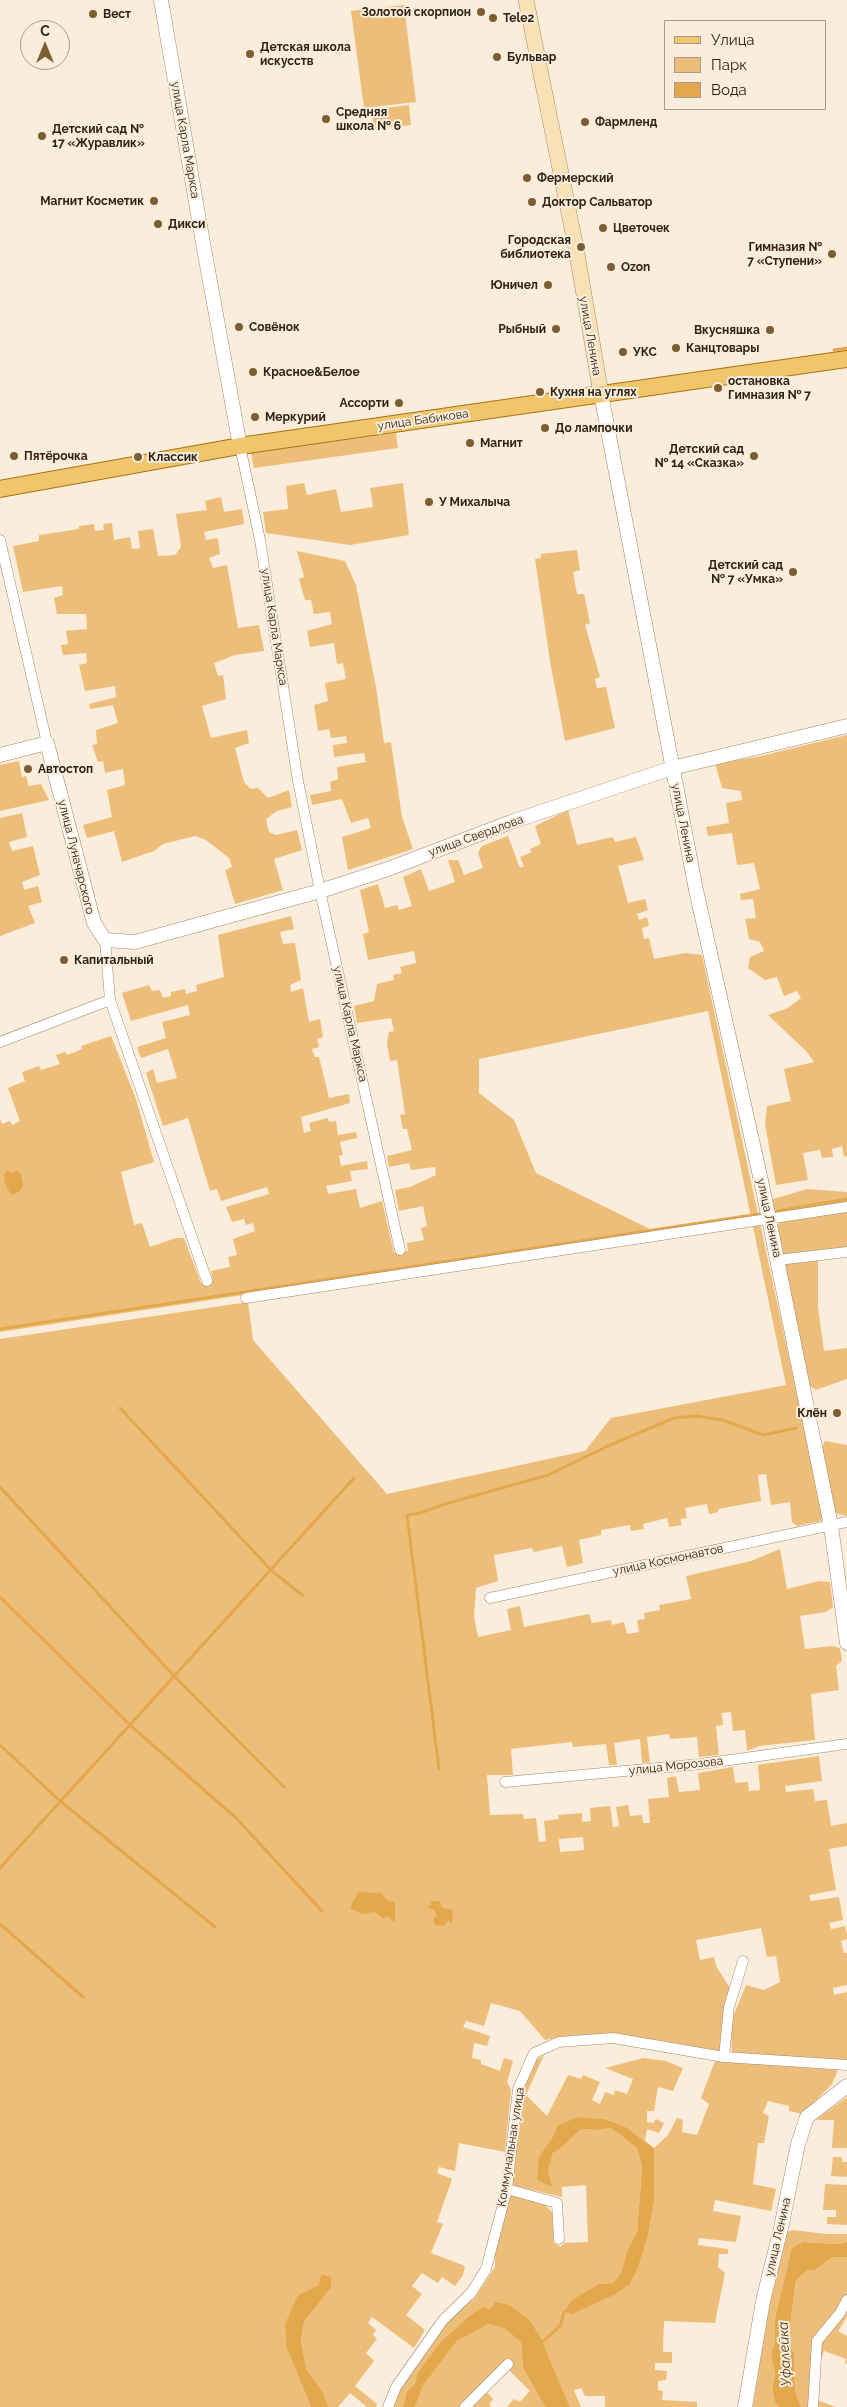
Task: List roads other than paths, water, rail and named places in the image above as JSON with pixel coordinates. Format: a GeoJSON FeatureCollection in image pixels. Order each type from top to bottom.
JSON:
{"type":"FeatureCollection","features":[{"type":"Feature","properties":{"kind":"main road","name":"улица Ленина"},"geometry":{"type":"LineString","coordinates":[[526,0],[576,248],[601,394]]}},
{"type":"Feature","properties":{"kind":"main road","name":"улица Бабикова"},"geometry":{"type":"LineString","coordinates":[[0,489],[240,446],[847,359]]}},
{"type":"Feature","properties":{"kind":"street","name":"улица Карла Маркса"},"geometry":{"type":"LineString","coordinates":[[161,0],[240,446],[260,540],[298,781],[320,891],[400,1250]]}},
{"type":"Feature","properties":{"kind":"street","name":"улица Ленина"},"geometry":{"type":"LineString","coordinates":[[601,394],[698,899],[778,1260],[831,1526],[847,1643]]}},
{"type":"Feature","properties":{"kind":"street","name":"улица Луначарского"},"geometry":{"type":"LineString","coordinates":[[0,540],[47,743],[94,923],[104,940],[110,1000],[207,1281]]}},
{"type":"Feature","properties":{"kind":"street","name":"улица Свердлова"},"geometry":{"type":"LineString","coordinates":[[104,940],[135,942],[320,891],[388,869],[511,822],[672,768],[847,726]]}},
{"type":"Feature","properties":{"kind":"street"},"geometry":{"type":"LineString","coordinates":[[0,755],[47,743]]}},
{"type":"Feature","properties":{"kind":"street"},"geometry":{"type":"LineString","coordinates":[[0,1042],[110,1000]]}},
{"type":"Feature","properties":{"kind":"street"},"geometry":{"type":"LineString","coordinates":[[246,1298],[847,1207]]}},
{"type":"Feature","properties":{"kind":"street"},"geometry":{"type":"LineString","coordinates":[[778,1260],[847,1252]]}},
{"type":"Feature","properties":{"kind":"street","name":"улица Космонавтов"},"geometry":{"type":"LineString","coordinates":[[490,1598],[847,1522]]}},
{"type":"Feature","properties":{"kind":"street","name":"улица Морозова"},"geometry":{"type":"LineString","coordinates":[[505,1782],[701,1764],[847,1744]]}},
{"type":"Feature","properties":{"kind":"street"},"geometry":{"type":"LineString","coordinates":[[724,2057],[729,2007],[743,1961]]}},
{"type":"Feature","properties":{"kind":"street","name":"Коммунальная улица"},"geometry":{"type":"LineString","coordinates":[[388,2407],[396,2387],[443,2320],[472,2294],[486,2269],[507,2189],[518,2089],[534,2053],[559,2042],[613,2038],[724,2057],[847,2065]]}},
{"type":"Feature","properties":{"kind":"street","name":"улица Ленина"},"geometry":{"type":"LineString","coordinates":[[745,2407],[763,2301],[782,2228],[798,2144],[807,2118],[847,2086]]}},
{"type":"Feature","properties":{"kind":"street"},"geometry":{"type":"LineString","coordinates":[[507,2189],[556,2203],[558,2239]]}},
{"type":"Feature","properties":{"kind":"street"},"geometry":{"type":"LineString","coordinates":[[813,2407],[817,2342],[840,2314],[847,2300]]}},
{"type":"Feature","properties":{"kind":"street"},"geometry":{"type":"LineString","coordinates":[[465,2407],[508,2364]]}},
{"type":"Feature","properties":{"kind":"water"},"geometry":{"type":"Polygon","coordinates":[[[16,1170],[21,1174],[23,1186],[19,1192],[11,1195],[5,1183],[4,1174],[7,1171],[13,1173],[16,1170]]]}},
{"type":"Feature","properties":{"kind":"water"},"geometry":{"type":"Polygon","coordinates":[[[358,1892],[381,1893],[388,1901],[395,1902],[395,1923],[388,1916],[383,1919],[375,1912],[362,1914],[350,1908],[358,1892]]]}},
{"type":"Feature","properties":{"kind":"water"},"geometry":{"type":"Polygon","coordinates":[[[431,1901],[439,1901],[442,1908],[453,1910],[452,1923],[448,1920],[444,1926],[435,1925],[433,1920],[437,1915],[434,1910],[426,1907],[431,1905],[431,1901]]]}},
{"type":"Feature","properties":{"kind":"water"},"geometry":{"type":"Polygon","coordinates":[[[577,2117],[605,2119],[626,2127],[654,2148],[654,2202],[648,2236],[638,2268],[630,2284],[616,2294],[572,2314],[564,2312],[572,2300],[599,2284],[613,2283],[621,2273],[627,2251],[637,2232],[642,2167],[637,2148],[611,2128],[597,2130],[581,2129],[553,2153],[548,2171],[552,2187],[537,2180],[539,2156],[552,2138],[558,2125],[577,2117]]]}},
{"type":"Feature","properties":{"kind":"water","name":"Уфалейка"},"geometry":{"type":"Polygon","coordinates":[[[804,2242],[838,2244],[847,2242],[847,2257],[833,2257],[815,2270],[807,2270],[796,2281],[788,2341],[794,2353],[795,2391],[801,2407],[779,2407],[775,2403],[772,2389],[775,2374],[771,2354],[775,2342],[775,2320],[792,2248],[804,2242]]]}},
{"type":"Feature","properties":{"kind":"water"},"geometry":{"type":"Polygon","coordinates":[[[321,2274],[332,2277],[331,2288],[304,2322],[301,2341],[306,2368],[322,2391],[329,2407],[311,2407],[287,2349],[285,2324],[298,2295],[319,2285],[321,2274]]]}},
{"type":"Feature","properties":{"kind":"water"},"geometry":{"type":"Polygon","coordinates":[[[495,2302],[509,2305],[528,2318],[540,2336],[570,2407],[545,2407],[523,2368],[521,2342],[505,2329],[489,2324],[457,2341],[423,2386],[415,2407],[403,2407],[407,2391],[415,2384],[417,2374],[439,2344],[467,2318],[483,2307],[490,2310],[495,2302]]]}},
{"type":"Feature","properties":{"kind":"waterway"},"geometry":{"type":"LineString","coordinates":[[834,350],[847,348]]}},
{"type":"Feature","properties":{"kind":"waterway"},"geometry":{"type":"LineString","coordinates":[[777,1211],[847,1199]]}},
{"type":"Feature","properties":{"kind":"waterway"},"geometry":{"type":"LineString","coordinates":[[0,1329],[759,1214]]}},
{"type":"Feature","properties":{"kind":"waterway"},"geometry":{"type":"LineString","coordinates":[[120,1408],[271,1570],[303,1596]]}},
{"type":"Feature","properties":{"kind":"waterway"},"geometry":{"type":"LineString","coordinates":[[439,1769],[407,1515],[420,1513],[445,1504],[548,1475],[608,1446],[674,1418],[695,1416],[723,1420],[763,1435],[796,1428]]}},
{"type":"Feature","properties":{"kind":"waterway"},"geometry":{"type":"LineString","coordinates":[[0,1868],[354,1478]]}},
{"type":"Feature","properties":{"kind":"waterway"},"geometry":{"type":"LineString","coordinates":[[0,1487],[174,1676],[284,1787]]}},
{"type":"Feature","properties":{"kind":"waterway"},"geometry":{"type":"LineString","coordinates":[[0,1597],[130,1725],[236,1818],[322,1911]]}},
{"type":"Feature","properties":{"kind":"waterway"},"geometry":{"type":"LineString","coordinates":[[0,1745],[60,1801],[215,1927]]}},
{"type":"Feature","properties":{"kind":"waterway"},"geometry":{"type":"LineString","coordinates":[[0,1924],[83,1997]]}},
{"type":"Feature","properties":{"kind":"waterway"},"geometry":{"type":"LineString","coordinates":[[539,2345],[560,2326],[564,2312]]}},
{"type":"Feature","properties":{"kind":"place","name":"Золотой скорпион"},"geometry":{"type":"Point","coordinates":[481,12]}},
{"type":"Feature","properties":{"kind":"place","name":"Вест"},"geometry":{"type":"Point","coordinates":[93,14]}},
{"type":"Feature","properties":{"kind":"place","name":"Tele2"},"geometry":{"type":"Point","coordinates":[493,18]}},
{"type":"Feature","properties":{"kind":"place","name":"Детская школа искусств"},"geometry":{"type":"Point","coordinates":[250,54]}},
{"type":"Feature","properties":{"kind":"place","name":"Бульвар"},"geometry":{"type":"Point","coordinates":[497,57]}},
{"type":"Feature","properties":{"kind":"place","name":"Средняя школа № 6"},"geometry":{"type":"Point","coordinates":[326,119]}},
{"type":"Feature","properties":{"kind":"place","name":"Фармленд"},"geometry":{"type":"Point","coordinates":[585,122]}},
{"type":"Feature","properties":{"kind":"place","name":"Детский сад № 17 «Журавлик»"},"geometry":{"type":"Point","coordinates":[42,136]}},
{"type":"Feature","properties":{"kind":"place","name":"Фермерский"},"geometry":{"type":"Point","coordinates":[527,178]}},
{"type":"Feature","properties":{"kind":"place","name":"Магнит Косметик"},"geometry":{"type":"Point","coordinates":[154,201]}},
{"type":"Feature","properties":{"kind":"place","name":"Доктор Сальватор"},"geometry":{"type":"Point","coordinates":[532,202]}},
{"type":"Feature","properties":{"kind":"place","name":"Дикси"},"geometry":{"type":"Point","coordinates":[158,224]}},
{"type":"Feature","properties":{"kind":"place","name":"Цветочек"},"geometry":{"type":"Point","coordinates":[603,228]}},
{"type":"Feature","properties":{"kind":"place","name":"Городская библиотека"},"geometry":{"type":"Point","coordinates":[581,247]}},
{"type":"Feature","properties":{"kind":"place","name":"Гимназия № 7 «Ступени»"},"geometry":{"type":"Point","coordinates":[832,254]}},
{"type":"Feature","properties":{"kind":"place","name":"Ozon"},"geometry":{"type":"Point","coordinates":[611,267]}},
{"type":"Feature","properties":{"kind":"place","name":"Юничел"},"geometry":{"type":"Point","coordinates":[548,285]}},
{"type":"Feature","properties":{"kind":"place","name":"Совёнок"},"geometry":{"type":"Point","coordinates":[239,327]}},
{"type":"Feature","properties":{"kind":"place","name":"Рыбный"},"geometry":{"type":"Point","coordinates":[556,329]}},
{"type":"Feature","properties":{"kind":"place","name":"Вкусняшка"},"geometry":{"type":"Point","coordinates":[770,330]}},
{"type":"Feature","properties":{"kind":"place","name":"Канцтовары"},"geometry":{"type":"Point","coordinates":[676,348]}},
{"type":"Feature","properties":{"kind":"place","name":"УКС"},"geometry":{"type":"Point","coordinates":[623,352]}},
{"type":"Feature","properties":{"kind":"place","name":"Красное&Белое"},"geometry":{"type":"Point","coordinates":[253,372]}},
{"type":"Feature","properties":{"kind":"place","name":"остановка Гимназия № 7"},"geometry":{"type":"Point","coordinates":[718,388]}},
{"type":"Feature","properties":{"kind":"place","name":"Кухня на углях"},"geometry":{"type":"Point","coordinates":[540,392]}},
{"type":"Feature","properties":{"kind":"place","name":"Ассорти"},"geometry":{"type":"Point","coordinates":[399,403]}},
{"type":"Feature","properties":{"kind":"place","name":"Меркурий"},"geometry":{"type":"Point","coordinates":[255,417]}},
{"type":"Feature","properties":{"kind":"place","name":"До лампочки"},"geometry":{"type":"Point","coordinates":[545,428]}},
{"type":"Feature","properties":{"kind":"place","name":"Магнит"},"geometry":{"type":"Point","coordinates":[470,443]}},
{"type":"Feature","properties":{"kind":"place","name":"Пятёрочка"},"geometry":{"type":"Point","coordinates":[14,456]}},
{"type":"Feature","properties":{"kind":"place","name":"Детский сад № 14 «Сказка»"},"geometry":{"type":"Point","coordinates":[754,456]}},
{"type":"Feature","properties":{"kind":"place","name":"Классик"},"geometry":{"type":"Point","coordinates":[138,457]}},
{"type":"Feature","properties":{"kind":"place","name":"У Михалыча"},"geometry":{"type":"Point","coordinates":[429,502]}},
{"type":"Feature","properties":{"kind":"place","name":"Детский сад № 7 «Умка»"},"geometry":{"type":"Point","coordinates":[793,572]}},
{"type":"Feature","properties":{"kind":"place","name":"Автостоп"},"geometry":{"type":"Point","coordinates":[28,769]}},
{"type":"Feature","properties":{"kind":"place","name":"Капитальный"},"geometry":{"type":"Point","coordinates":[64,960]}},
{"type":"Feature","properties":{"kind":"place","name":"Клён"},"geometry":{"type":"Point","coordinates":[837,1413]}}]}
